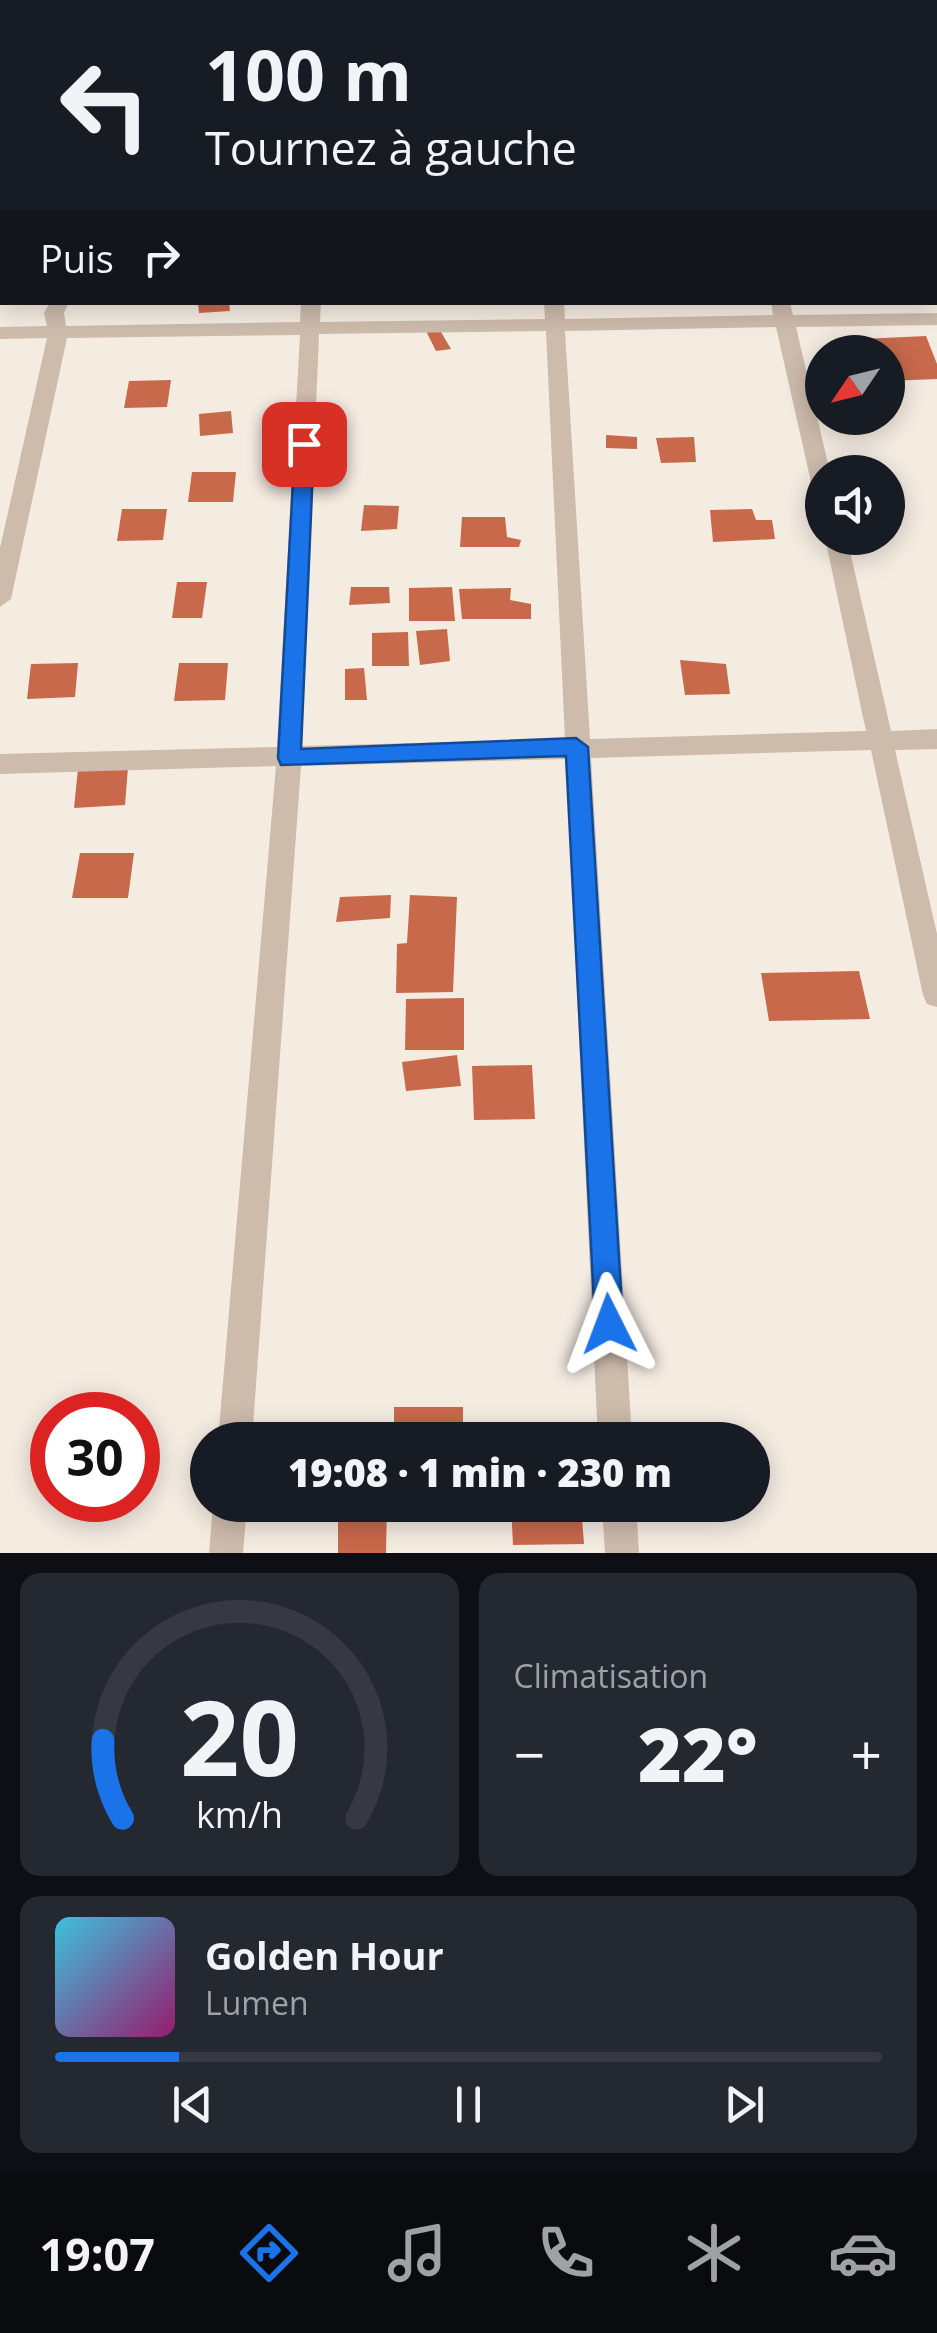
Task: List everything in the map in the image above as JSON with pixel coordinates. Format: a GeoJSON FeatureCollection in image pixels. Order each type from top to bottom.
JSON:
{"type":"FeatureCollection","features":[{"type":"Feature","properties":{"kind":"street"},"geometry":{"type":"LineString","coordinates":[[0,600],[8,529],[58,333],[54,313],[58,305]]}},
{"type":"Feature","properties":{"kind":"street"},"geometry":{"type":"LineString","coordinates":[[554,312],[614,1422]]}},
{"type":"Feature","properties":{"kind":"street"},"geometry":{"type":"LineString","coordinates":[[0,333],[58,333],[311,314],[782,312],[937,319]]}},
{"type":"Feature","properties":{"kind":"street"},"geometry":{"type":"LineString","coordinates":[[782,312],[816,455]]}},
{"type":"Feature","properties":{"kind":"street"},"geometry":{"type":"LineString","coordinates":[[236,1422],[289,758],[311,314]]}},
{"type":"Feature","properties":{"kind":"street"},"geometry":{"type":"LineString","coordinates":[[840,555],[884,740],[937,994]]}},
{"type":"Feature","properties":{"kind":"street"},"geometry":{"type":"LineString","coordinates":[[0,764],[937,739]]}},
{"type":"Feature","properties":{"kind":"street"},"geometry":{"type":"LineString","coordinates":[[226,1553],[229,1522]]}},
{"type":"Feature","properties":{"kind":"street"},"geometry":{"type":"LineString","coordinates":[[620,1522],[622,1553]]}},
{"type":"Feature","properties":{"kind":"building"},"geometry":{"type":"Polygon","coordinates":[[[198,305],[229,305],[230,311],[199,313],[198,305]]]}},
{"type":"Feature","properties":{"kind":"building"},"geometry":{"type":"Polygon","coordinates":[[[438,327],[451,349],[436,351],[425,329],[438,327]]]}},
{"type":"Feature","properties":{"kind":"building"},"geometry":{"type":"Polygon","coordinates":[[[926,336],[937,364],[937,379],[905,380],[905,337],[926,336]]]}},
{"type":"Feature","properties":{"kind":"building"},"geometry":{"type":"Polygon","coordinates":[[[171,380],[167,407],[124,408],[129,381],[171,380]]]}},
{"type":"Feature","properties":{"kind":"building"},"geometry":{"type":"Polygon","coordinates":[[[231,411],[233,433],[200,436],[199,414],[231,411]]]}},
{"type":"Feature","properties":{"kind":"building"},"geometry":{"type":"Polygon","coordinates":[[[606,435],[637,437],[637,449],[606,448],[606,435]]]}},
{"type":"Feature","properties":{"kind":"building"},"geometry":{"type":"Polygon","coordinates":[[[694,437],[696,462],[661,463],[656,438],[694,437]]]}},
{"type":"Feature","properties":{"kind":"building"},"geometry":{"type":"Polygon","coordinates":[[[192,472],[236,472],[233,502],[188,502],[192,472]]]}},
{"type":"Feature","properties":{"kind":"building"},"geometry":{"type":"Polygon","coordinates":[[[364,505],[399,506],[397,529],[361,531],[364,505]]]}},
{"type":"Feature","properties":{"kind":"building"},"geometry":{"type":"Polygon","coordinates":[[[122,509],[167,509],[163,540],[117,541],[122,509]]]}},
{"type":"Feature","properties":{"kind":"building"},"geometry":{"type":"Polygon","coordinates":[[[752,509],[756,520],[772,520],[775,539],[713,542],[710,510],[752,509]]]}},
{"type":"Feature","properties":{"kind":"building"},"geometry":{"type":"Polygon","coordinates":[[[462,517],[505,517],[507,537],[521,540],[519,547],[460,547],[462,517]]]}},
{"type":"Feature","properties":{"kind":"building"},"geometry":{"type":"Polygon","coordinates":[[[177,582],[207,582],[202,618],[172,618],[177,582]]]}},
{"type":"Feature","properties":{"kind":"building"},"geometry":{"type":"Polygon","coordinates":[[[351,587],[389,587],[390,603],[349,605],[351,587]]]}},
{"type":"Feature","properties":{"kind":"building"},"geometry":{"type":"Polygon","coordinates":[[[452,587],[455,621],[409,621],[409,588],[452,587]]]}},
{"type":"Feature","properties":{"kind":"building"},"geometry":{"type":"Polygon","coordinates":[[[511,588],[510,600],[531,604],[531,619],[462,619],[459,589],[511,588]]]}},
{"type":"Feature","properties":{"kind":"building"},"geometry":{"type":"Polygon","coordinates":[[[447,629],[450,661],[420,665],[416,631],[447,629]]]}},
{"type":"Feature","properties":{"kind":"building"},"geometry":{"type":"Polygon","coordinates":[[[408,632],[409,666],[372,666],[372,633],[408,632]]]}},
{"type":"Feature","properties":{"kind":"building"},"geometry":{"type":"Polygon","coordinates":[[[680,660],[726,664],[730,694],[685,695],[680,660]]]}},
{"type":"Feature","properties":{"kind":"building"},"geometry":{"type":"Polygon","coordinates":[[[78,663],[75,697],[27,699],[31,664],[78,663]]]}},
{"type":"Feature","properties":{"kind":"building"},"geometry":{"type":"Polygon","coordinates":[[[179,663],[228,663],[225,700],[174,701],[179,663]]]}},
{"type":"Feature","properties":{"kind":"building"},"geometry":{"type":"Polygon","coordinates":[[[364,668],[367,700],[345,700],[345,669],[364,668]]]}},
{"type":"Feature","properties":{"kind":"building"},"geometry":{"type":"Polygon","coordinates":[[[128,767],[125,805],[74,808],[78,769],[128,767]]]}},
{"type":"Feature","properties":{"kind":"building"},"geometry":{"type":"Polygon","coordinates":[[[80,853],[134,853],[128,898],[72,898],[80,853]]]}},
{"type":"Feature","properties":{"kind":"building"},"geometry":{"type":"Polygon","coordinates":[[[391,895],[390,918],[336,922],[340,897],[391,895]]]}},
{"type":"Feature","properties":{"kind":"building"},"geometry":{"type":"Polygon","coordinates":[[[410,895],[457,897],[453,992],[396,993],[397,944],[407,943],[410,895]]]}},
{"type":"Feature","properties":{"kind":"building"},"geometry":{"type":"Polygon","coordinates":[[[859,971],[870,1019],[769,1021],[761,973],[859,971]]]}},
{"type":"Feature","properties":{"kind":"building"},"geometry":{"type":"Polygon","coordinates":[[[464,998],[464,1050],[405,1050],[406,999],[464,998]]]}},
{"type":"Feature","properties":{"kind":"building"},"geometry":{"type":"Polygon","coordinates":[[[457,1055],[461,1086],[406,1091],[402,1062],[457,1055]]]}},
{"type":"Feature","properties":{"kind":"building"},"geometry":{"type":"Polygon","coordinates":[[[532,1065],[535,1119],[474,1120],[472,1066],[532,1065]]]}},
{"type":"Feature","properties":{"kind":"building"},"geometry":{"type":"Polygon","coordinates":[[[394,1407],[463,1407],[463,1422],[394,1422],[394,1407]]]}},
{"type":"Feature","properties":{"kind":"building"},"geometry":{"type":"Polygon","coordinates":[[[338,1522],[387,1522],[386,1553],[338,1553],[338,1522]]]}},
{"type":"Feature","properties":{"kind":"building"},"geometry":{"type":"Polygon","coordinates":[[[512,1522],[582,1522],[584,1544],[513,1545],[512,1522]]]}},
{"type":"Feature","properties":{"kind":"route"},"geometry":{"type":"LineString","coordinates":[[304,444],[289,758],[576,747],[609,1324]]}}]}
